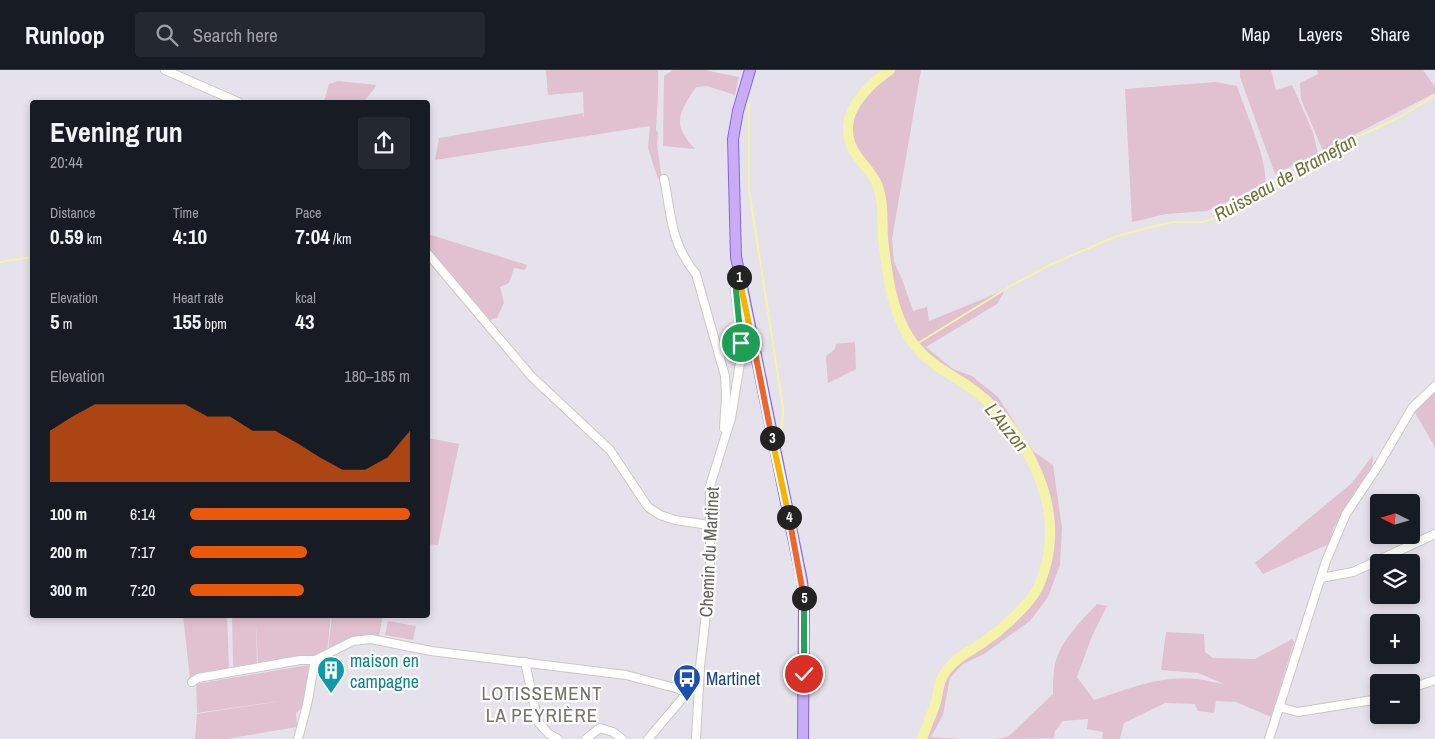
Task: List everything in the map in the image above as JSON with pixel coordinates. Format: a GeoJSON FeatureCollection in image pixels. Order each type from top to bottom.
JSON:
{"type":"FeatureCollection","features":[{"type":"Feature","properties":{"kind":"main road"},"geometry":{"type":"LineString","coordinates":[[750,70],[738,110],[733,139],[735,242],[738,270],[802,581],[804,601],[803,739]]}},
{"type":"Feature","properties":{"kind":"street"},"geometry":{"type":"LineString","coordinates":[[165,70],[233,100]]}},
{"type":"Feature","properties":{"kind":"street"},"geometry":{"type":"LineString","coordinates":[[664,179],[674,238],[686,262],[696,274],[724,376],[726,401],[722,441]]}},
{"type":"Feature","properties":{"kind":"street"},"geometry":{"type":"LineString","coordinates":[[430,256],[531,376],[610,450],[648,507],[660,516],[708,525]]}},
{"type":"Feature","properties":{"kind":"street","name":"Chemin du Martinet"},"geometry":{"type":"LineString","coordinates":[[696,739],[710,578],[708,525],[710,486],[722,441],[727,431],[738,382],[741,343],[736,290],[738,270]]}},
{"type":"Feature","properties":{"kind":"street"},"geometry":{"type":"LineString","coordinates":[[1269,739],[1321,578],[1346,514],[1355,497],[1378,466],[1412,408],[1435,386]]}},
{"type":"Feature","properties":{"kind":"street"},"geometry":{"type":"LineString","coordinates":[[1321,578],[1353,572],[1435,534]]}},
{"type":"Feature","properties":{"kind":"street"},"geometry":{"type":"LineString","coordinates":[[192,682],[198,678],[300,660],[315,660],[353,641],[363,639],[382,640],[431,651],[626,675],[679,689],[686,694]]}},
{"type":"Feature","properties":{"kind":"street"},"geometry":{"type":"LineString","coordinates":[[298,739],[307,705],[315,660]]}},
{"type":"Feature","properties":{"kind":"street"},"geometry":{"type":"LineString","coordinates":[[525,662],[538,722],[549,734],[558,739]]}},
{"type":"Feature","properties":{"kind":"street"},"geometry":{"type":"LineString","coordinates":[[1420,685],[1435,680]]}},
{"type":"Feature","properties":{"kind":"street"},"geometry":{"type":"LineString","coordinates":[[648,739],[686,694],[699,689]]}},
{"type":"Feature","properties":{"kind":"street"},"geometry":{"type":"LineString","coordinates":[[1279,707],[1298,712],[1370,700]]}},
{"type":"Feature","properties":{"kind":"street"},"geometry":{"type":"LineString","coordinates":[[586,739],[600,728],[613,732],[622,739]]}},
{"type":"Feature","properties":{"kind":"shaded area"},"geometry":{"type":"Polygon","coordinates":[[[546,70],[658,70],[656,130],[658,133],[657,144],[662,179],[658,179],[648,148],[650,126],[435,160],[439,138],[583,113],[584,119],[583,92],[548,95],[546,70]]]}},
{"type":"Feature","properties":{"kind":"shaded area"},"geometry":{"type":"Polygon","coordinates":[[[673,70],[704,70],[739,77],[735,95],[707,86],[696,87],[690,96],[682,112],[680,126],[695,149],[663,146],[664,76],[673,70]]]}},
{"type":"Feature","properties":{"kind":"shaded area"},"geometry":{"type":"Polygon","coordinates":[[[893,70],[921,70],[892,239],[894,262],[913,311],[927,307],[929,321],[1005,290],[997,304],[926,347],[953,369],[972,376],[998,397],[1033,451],[1053,465],[1062,528],[1060,565],[1048,597],[1030,621],[984,654],[963,664],[950,678],[943,715],[931,737],[961,739],[925,739],[944,678],[959,660],[985,644],[1039,591],[1052,548],[1050,500],[1033,456],[995,404],[942,368],[919,347],[905,324],[894,295],[885,238],[884,208],[878,183],[856,152],[851,125],[861,99],[882,77],[893,70]]]}},
{"type":"Feature","properties":{"kind":"shaded area"},"geometry":{"type":"Polygon","coordinates":[[[1240,70],[1271,70],[1276,90],[1292,85],[1313,132],[1319,158],[1308,158],[1275,174],[1240,77],[1240,70]]]}},
{"type":"Feature","properties":{"kind":"shaded area"},"geometry":{"type":"Polygon","coordinates":[[[1317,70],[1423,70],[1435,87],[1435,93],[1323,151],[1301,99],[1300,83],[1318,74],[1317,70]]]}},
{"type":"Feature","properties":{"kind":"shaded area"},"geometry":{"type":"Polygon","coordinates":[[[338,81],[376,85],[366,100],[325,100],[329,84],[338,81]]]}},
{"type":"Feature","properties":{"kind":"shaded area"},"geometry":{"type":"Polygon","coordinates":[[[1216,82],[1237,86],[1260,150],[1265,184],[1207,211],[1166,214],[1132,222],[1125,89],[1216,82]]]}},
{"type":"Feature","properties":{"kind":"shaded area"},"geometry":{"type":"Polygon","coordinates":[[[430,235],[527,265],[525,270],[514,268],[509,283],[500,287],[504,303],[497,318],[489,320],[430,252],[430,235]]]}},
{"type":"Feature","properties":{"kind":"shaded area"},"geometry":{"type":"Polygon","coordinates":[[[855,342],[856,369],[828,383],[826,356],[835,349],[836,344],[855,342]]]}},
{"type":"Feature","properties":{"kind":"shaded area"},"geometry":{"type":"Polygon","coordinates":[[[1435,390],[1435,447],[1414,411],[1435,390]]]}},
{"type":"Feature","properties":{"kind":"shaded area"},"geometry":{"type":"Polygon","coordinates":[[[430,438],[459,444],[438,545],[430,544],[430,438]]]}},
{"type":"Feature","properties":{"kind":"shaded area"},"geometry":{"type":"Polygon","coordinates":[[[1373,455],[1372,467],[1334,527],[1329,544],[1263,574],[1255,563],[1352,483],[1373,455]]]}},
{"type":"Feature","properties":{"kind":"shaded area"},"geometry":{"type":"Polygon","coordinates":[[[1097,604],[1107,606],[1092,636],[1077,677],[1094,700],[1132,687],[1170,679],[1197,679],[1224,684],[1198,673],[1161,670],[1166,632],[1204,634],[1205,652],[1213,658],[1255,659],[1292,639],[1294,642],[1271,717],[1236,702],[1216,701],[1214,713],[1198,711],[1195,704],[1165,703],[1124,723],[1120,739],[1102,739],[1103,732],[1087,729],[1088,719],[1063,721],[1055,731],[1054,738],[997,739],[1009,736],[1053,694],[1056,660],[1064,642],[1097,604]]]}},
{"type":"Feature","properties":{"kind":"shaded area"},"geometry":{"type":"Polygon","coordinates":[[[183,618],[227,618],[229,670],[190,679],[183,618]]]}},
{"type":"Feature","properties":{"kind":"shaded area"},"geometry":{"type":"Polygon","coordinates":[[[232,618],[331,618],[327,653],[258,665],[256,623],[257,666],[236,668],[233,666],[232,618]]]}},
{"type":"Feature","properties":{"kind":"shaded area"},"geometry":{"type":"Polygon","coordinates":[[[332,618],[382,618],[379,637],[352,639],[328,652],[332,618]]]}},
{"type":"Feature","properties":{"kind":"shaded area"},"geometry":{"type":"Polygon","coordinates":[[[388,621],[416,626],[413,640],[385,635],[388,621]]]}},
{"type":"Feature","properties":{"kind":"shaded area"},"geometry":{"type":"Polygon","coordinates":[[[308,665],[311,669],[304,706],[296,713],[297,727],[227,739],[195,739],[197,714],[281,701],[197,713],[196,684],[308,665]]]}},
{"type":"Feature","properties":{"kind":"waterway","name":"L'Auzon"},"geometry":{"type":"LineString","coordinates":[[890,70],[876,80],[857,102],[849,118],[848,136],[850,144],[872,175],[879,189],[886,267],[896,310],[909,336],[923,355],[975,391],[1007,422],[1032,461],[1041,482],[1050,527],[1047,559],[1036,591],[1004,627],[959,658],[945,672],[922,739]]}},
{"type":"Feature","properties":{"kind":"waterway"},"geometry":{"type":"LineString","coordinates":[[747,95],[749,113],[749,190],[783,408],[781,452]]}},
{"type":"Feature","properties":{"kind":"waterway","name":"Ruisseau de Bramefan"},"geometry":{"type":"LineString","coordinates":[[915,345],[1014,284],[1054,263],[1117,236],[1173,222],[1204,222],[1215,218],[1248,198],[1266,192],[1322,159],[1321,154],[1400,117],[1435,95]]}},
{"type":"Feature","properties":{"kind":"waterway"},"geometry":{"type":"LineString","coordinates":[[0,262],[30,257]]}},
{"type":"Feature","properties":{"kind":"place","name":"maison en campagne"},"geometry":{"type":"Point","coordinates":[331,694]}},
{"type":"Feature","properties":{"kind":"place","name":"Martinet"},"geometry":{"type":"Point","coordinates":[687,702]}},
{"type":"Feature","properties":{"kind":"district","name":"LOTISSEMENT LA PEYRIÈRE"},"geometry":{"type":"Point","coordinates":[542,704]}},
{"type":"Feature","properties":{"kind":"route"},"geometry":{"type":"LineString","coordinates":[[741,343],[736,290],[738,270],[802,581],[804,601],[804,674]]}}]}
